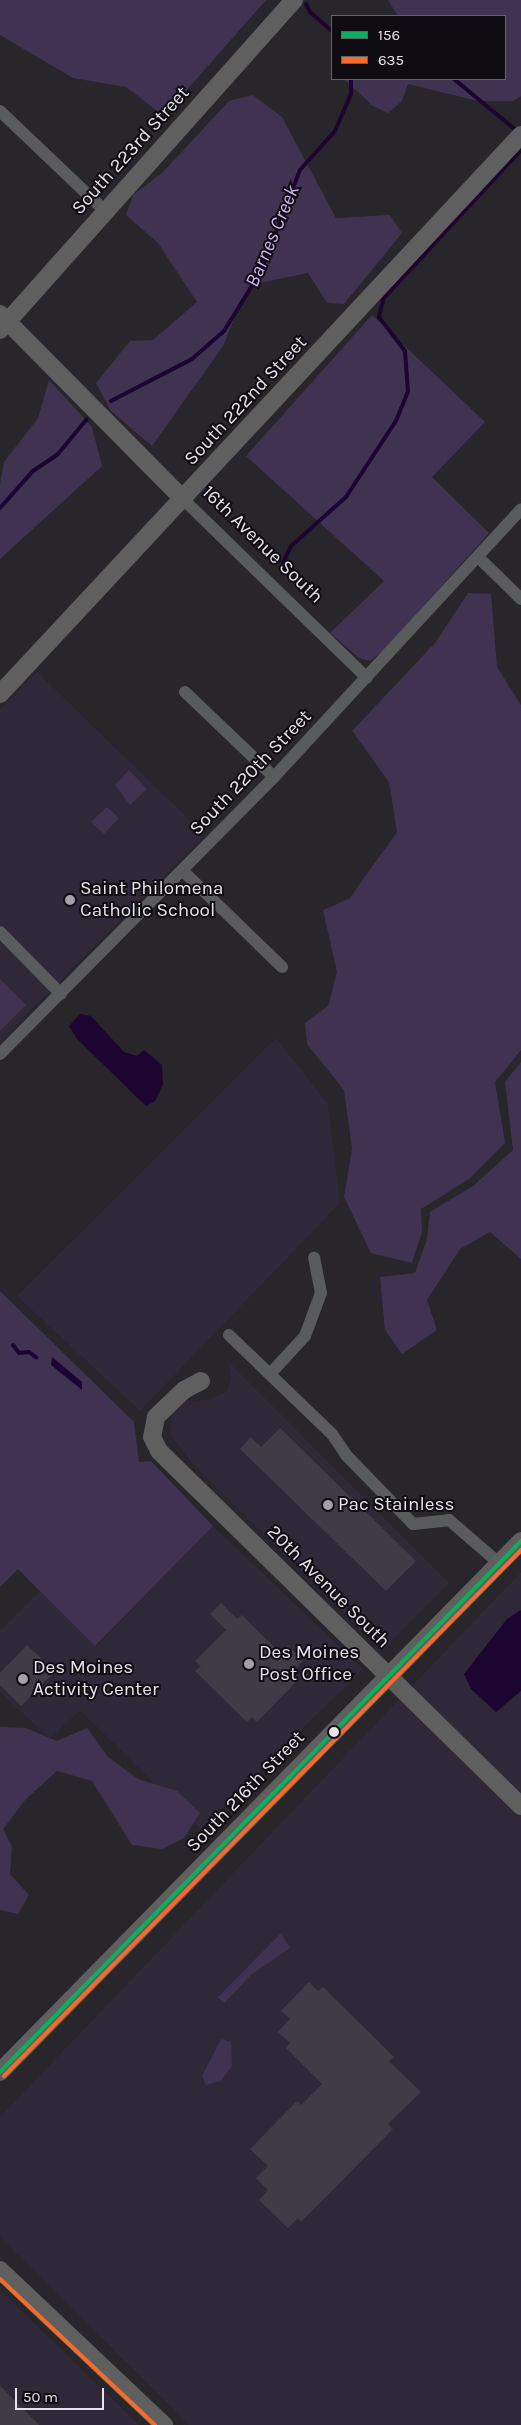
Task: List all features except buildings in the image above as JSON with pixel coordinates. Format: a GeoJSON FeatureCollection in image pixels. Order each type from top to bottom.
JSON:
{"type":"FeatureCollection","features":[{"type":"Feature","properties":{"kind":"street","name":"South 223rd Street"},"geometry":{"type":"LineString","coordinates":[[2,322],[106,212],[294,0]]}},
{"type":"Feature","properties":{"kind":"street"},"geometry":{"type":"LineString","coordinates":[[0,111],[106,212]]}},
{"type":"Feature","properties":{"kind":"street","name":"South 222nd Street"},"geometry":{"type":"LineString","coordinates":[[0,694],[184,500],[521,135]]}},
{"type":"Feature","properties":{"kind":"street","name":"16th Avenue South"},"geometry":{"type":"LineString","coordinates":[[2,322],[367,678]]}},
{"type":"Feature","properties":{"kind":"street","name":"South 220th Street"},"geometry":{"type":"LineString","coordinates":[[0,1054],[274,777],[521,509]]}},
{"type":"Feature","properties":{"kind":"street"},"geometry":{"type":"LineString","coordinates":[[478,557],[521,599]]}},
{"type":"Feature","properties":{"kind":"street"},"geometry":{"type":"LineString","coordinates":[[185,692],[274,777]]}},
{"type":"Feature","properties":{"kind":"street"},"geometry":{"type":"LineString","coordinates":[[183,871],[282,968]]}},
{"type":"Feature","properties":{"kind":"street"},"geometry":{"type":"LineString","coordinates":[[0,932],[61,994]]}},
{"type":"Feature","properties":{"kind":"street"},"geometry":{"type":"LineString","coordinates":[[270,1374],[305,1336],[321,1293],[314,1258]]}},
{"type":"Feature","properties":{"kind":"street"},"geometry":{"type":"LineString","coordinates":[[229,1335],[332,1434],[346,1455],[413,1524],[449,1520],[500,1564]]}},
{"type":"Feature","properties":{"kind":"street","name":"20th Avenue South"},"geometry":{"type":"LineString","coordinates":[[201,1381],[165,1406],[152,1427],[152,1437],[159,1451],[521,1806]]}},
{"type":"Feature","properties":{"kind":"street","name":"South 216th Street"},"geometry":{"type":"LineString","coordinates":[[0,2072],[521,1541]]}},
{"type":"Feature","properties":{"kind":"street"},"geometry":{"type":"LineString","coordinates":[[0,2270],[164,2425]]}},
{"type":"Feature","properties":{"kind":"shaded area"},"geometry":{"type":"Polygon","coordinates":[[[0,0],[266,0],[164,116],[126,87],[73,78],[0,35],[0,0]]]}},
{"type":"Feature","properties":{"kind":"shaded area"},"geometry":{"type":"Polygon","coordinates":[[[388,0],[521,0],[521,96],[513,101],[478,101],[408,84],[402,101],[388,113],[373,106],[345,80],[506,80],[506,15],[397,15],[388,0]]]}},
{"type":"Feature","properties":{"kind":"shaded area"},"geometry":{"type":"Polygon","coordinates":[[[253,95],[282,117],[336,218],[390,215],[402,233],[344,304],[327,303],[308,273],[260,283],[243,297],[223,346],[152,446],[111,411],[96,383],[130,341],[153,340],[197,302],[158,243],[126,215],[133,195],[163,172],[229,101],[253,95]]]}},
{"type":"Feature","properties":{"kind":"shaded area"},"geometry":{"type":"Polygon","coordinates":[[[372,315],[485,422],[432,477],[489,533],[387,647],[370,661],[359,658],[330,633],[384,581],[246,456],[372,315]]]}},
{"type":"Feature","properties":{"kind":"shaded area"},"geometry":{"type":"Polygon","coordinates":[[[49,380],[92,427],[102,466],[0,559],[0,484],[4,462],[38,418],[49,380]]]}},
{"type":"Feature","properties":{"kind":"shaded area"},"geometry":{"type":"Polygon","coordinates":[[[468,593],[491,594],[497,667],[521,705],[521,1050],[495,1082],[505,1143],[469,1179],[421,1209],[422,1232],[412,1263],[371,1253],[344,1197],[352,1149],[344,1090],[307,1044],[305,1023],[328,1006],[337,972],[323,910],[349,899],[397,832],[389,782],[352,731],[435,643],[468,593]]]}},
{"type":"Feature","properties":{"kind":"shaded area","name":"Saint Philomena Catholic School"},"geometry":{"type":"Polygon","coordinates":[[[37,672],[205,835],[0,1041],[0,710],[37,672]]]}},
{"type":"Feature","properties":{"kind":"shaded area"},"geometry":{"type":"Polygon","coordinates":[[[129,770],[147,789],[130,805],[115,785],[129,770]]]}},
{"type":"Feature","properties":{"kind":"shaded area"},"geometry":{"type":"Polygon","coordinates":[[[107,807],[119,818],[104,834],[91,822],[107,807]]]}},
{"type":"Feature","properties":{"kind":"shaded area"},"geometry":{"type":"Polygon","coordinates":[[[0,979],[26,1005],[0,1031],[0,979]]]}},
{"type":"Feature","properties":{"kind":"shaded area"},"geometry":{"type":"Polygon","coordinates":[[[80,1014],[91,1016],[124,1052],[137,1056],[144,1050],[162,1065],[163,1085],[155,1101],[146,1106],[78,1040],[69,1026],[80,1014]]]}},
{"type":"Feature","properties":{"kind":"shaded area"},"geometry":{"type":"Polygon","coordinates":[[[276,1038],[328,1104],[340,1203],[140,1411],[17,1296],[276,1038]]]}},
{"type":"Feature","properties":{"kind":"shaded area"},"geometry":{"type":"Polygon","coordinates":[[[521,1062],[521,1259],[490,1232],[460,1249],[427,1300],[437,1330],[402,1354],[385,1330],[380,1277],[415,1273],[427,1239],[430,1212],[473,1186],[513,1150],[505,1082],[521,1062]]]}},
{"type":"Feature","properties":{"kind":"shaded area"},"geometry":{"type":"Polygon","coordinates":[[[0,1291],[134,1422],[139,1462],[151,1461],[213,1526],[95,1646],[18,1569],[0,1587],[0,1291]]]}},
{"type":"Feature","properties":{"kind":"shaded area"},"geometry":{"type":"Polygon","coordinates":[[[52,1357],[82,1382],[82,1390],[51,1365],[52,1357]]]}},
{"type":"Feature","properties":{"kind":"shaded area"},"geometry":{"type":"Polygon","coordinates":[[[228,1361],[449,1583],[382,1651],[192,1463],[170,1434],[171,1417],[187,1401],[206,1400],[227,1392],[231,1378],[228,1361]]]}},
{"type":"Feature","properties":{"kind":"shaded area"},"geometry":{"type":"Polygon","coordinates":[[[213,1526],[363,1669],[201,1829],[80,1710],[50,1739],[0,1692],[0,1631],[40,1591],[96,1646],[213,1526]]]}},
{"type":"Feature","properties":{"kind":"shaded area"},"geometry":{"type":"Polygon","coordinates":[[[521,1572],[521,2425],[189,2425],[0,2237],[0,2117],[521,1572]]]}},
{"type":"Feature","properties":{"kind":"shaded area"},"geometry":{"type":"Polygon","coordinates":[[[521,1610],[521,1691],[496,1712],[471,1689],[464,1674],[507,1619],[521,1610]]]}},
{"type":"Feature","properties":{"kind":"shaded area"},"geometry":{"type":"Polygon","coordinates":[[[0,1727],[26,1728],[57,1741],[87,1728],[108,1757],[138,1779],[177,1791],[200,1813],[184,1838],[162,1849],[132,1845],[92,1781],[57,1771],[26,1799],[3,1829],[12,1846],[10,1874],[29,1895],[18,1914],[0,1910],[0,1727]]]}},
{"type":"Feature","properties":{"kind":"shaded area"},"geometry":{"type":"Polygon","coordinates":[[[281,1933],[290,1948],[252,1974],[224,2003],[218,1997],[281,1933]]]}},
{"type":"Feature","properties":{"kind":"shaded area"},"geometry":{"type":"Polygon","coordinates":[[[221,2039],[231,2042],[232,2066],[221,2081],[206,2085],[202,2076],[221,2039]]]}},
{"type":"Feature","properties":{"kind":"shaded area"},"geometry":{"type":"Polygon","coordinates":[[[0,2290],[139,2425],[0,2425],[0,2290]]]}},
{"type":"Feature","properties":{"kind":"waterway","name":"Barnes Creek"},"geometry":{"type":"LineString","coordinates":[[306,4],[310,12],[331,30]]}},
{"type":"Feature","properties":{"kind":"waterway","name":"Barnes Creek"},"geometry":{"type":"LineString","coordinates":[[111,401],[192,359],[224,331],[260,273],[300,170],[335,131],[351,94],[351,80]]}},
{"type":"Feature","properties":{"kind":"waterway"},"geometry":{"type":"LineString","coordinates":[[455,80],[518,132]]}},
{"type":"Feature","properties":{"kind":"waterway"},"geometry":{"type":"LineString","coordinates":[[283,563],[291,546],[346,497],[396,421],[408,392],[405,351],[379,317],[383,299],[521,150]]}},
{"type":"Feature","properties":{"kind":"waterway","name":"Barnes Creek"},"geometry":{"type":"LineString","coordinates":[[0,508],[33,471],[58,454],[87,419]]}},
{"type":"Feature","properties":{"kind":"waterway"},"geometry":{"type":"LineString","coordinates":[[13,1345],[19,1353],[29,1352],[36,1357]]}},
{"type":"Feature","properties":{"kind":"transit line","name":"156"},"geometry":{"type":"LineString","coordinates":[[0,2072],[521,1541]]}},
{"type":"Feature","properties":{"kind":"transit line","name":"635"},"geometry":{"type":"LineString","coordinates":[[4,2076],[521,1550]]}},
{"type":"Feature","properties":{"kind":"transit line","name":"635"},"geometry":{"type":"LineString","coordinates":[[0,2279],[155,2425]]}},
{"type":"Feature","properties":{"kind":"place","name":"Saint Philomena Catholic School"},"geometry":{"type":"Point","coordinates":[70,900]}},
{"type":"Feature","properties":{"kind":"place","name":"Pac Stainless"},"geometry":{"type":"Point","coordinates":[328,1505]}},
{"type":"Feature","properties":{"kind":"place","name":"Des Moines Post Office"},"geometry":{"type":"Point","coordinates":[249,1664]}},
{"type":"Feature","properties":{"kind":"place","name":"Des Moines Activity Center"},"geometry":{"type":"Point","coordinates":[23,1679]}}]}
